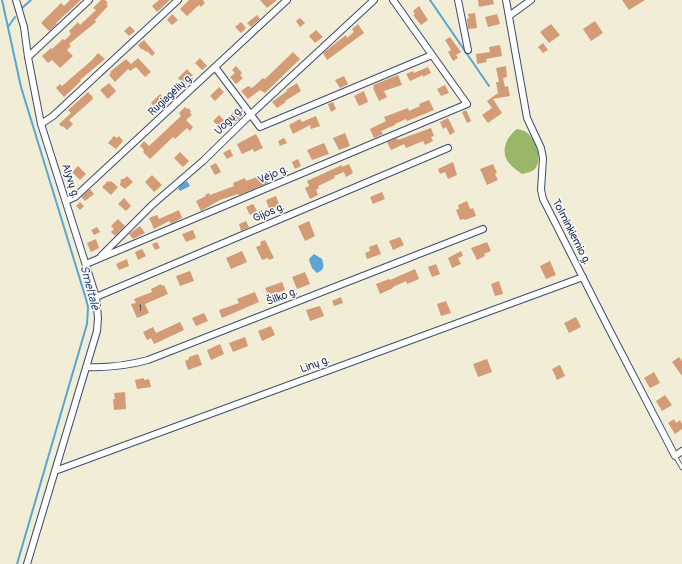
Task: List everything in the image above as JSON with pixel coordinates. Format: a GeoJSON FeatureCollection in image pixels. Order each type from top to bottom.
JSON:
{"type":"FeatureCollection","features":[{"type":"Feature","properties":{"kind":"street","name":"Alyvų g."},"geometry":{"type":"LineString","coordinates":[[16,0],[24,27],[41,124],[96,297],[98,318],[97,331],[27,564]]}},
{"type":"Feature","properties":{"kind":"street"},"geometry":{"type":"LineString","coordinates":[[28,56],[89,0]]}},
{"type":"Feature","properties":{"kind":"street"},"geometry":{"type":"LineString","coordinates":[[41,124],[53,116],[178,0]]}},
{"type":"Feature","properties":{"kind":"street","name":"Rugiagėlių g."},"geometry":{"type":"LineString","coordinates":[[66,201],[75,197],[287,0]]}},
{"type":"Feature","properties":{"kind":"street","name":"Uogų g."},"geometry":{"type":"LineString","coordinates":[[99,259],[152,205],[203,161],[250,114],[374,0]]}},
{"type":"Feature","properties":{"kind":"street"},"geometry":{"type":"LineString","coordinates":[[215,67],[260,127],[432,55],[393,0]]}},
{"type":"Feature","properties":{"kind":"street"},"geometry":{"type":"LineString","coordinates":[[458,0],[468,50]]}},
{"type":"Feature","properties":{"kind":"street","name":"Tolminkiemio g."},"geometry":{"type":"LineString","coordinates":[[506,0],[527,118],[541,148],[543,158],[541,190],[543,199],[675,456]]}},
{"type":"Feature","properties":{"kind":"street"},"geometry":{"type":"LineString","coordinates":[[509,16],[531,0]]}},
{"type":"Feature","properties":{"kind":"street","name":"Vėjo g."},"geometry":{"type":"LineString","coordinates":[[86,264],[467,104],[432,55]]}},
{"type":"Feature","properties":{"kind":"street","name":"Gijos g."},"geometry":{"type":"LineString","coordinates":[[96,297],[448,148]]}},
{"type":"Feature","properties":{"kind":"street","name":"Šilko g."},"geometry":{"type":"LineString","coordinates":[[86,367],[120,366],[148,360],[483,229]]}},
{"type":"Feature","properties":{"kind":"street","name":"Linų g."},"geometry":{"type":"LineString","coordinates":[[55,471],[583,277]]}},
{"type":"Feature","properties":{"kind":"street"},"geometry":{"type":"LineString","coordinates":[[675,456],[682,451]]}},
{"type":"Feature","properties":{"kind":"lane"},"geometry":{"type":"LineString","coordinates":[[675,456],[682,468]]}},
{"type":"Feature","properties":{"kind":"green space"},"geometry":{"type":"Polygon","coordinates":[[[517,129],[530,135],[538,150],[537,166],[534,170],[522,174],[509,163],[505,154],[507,140],[517,129]]]}},
{"type":"Feature","properties":{"kind":"water"},"geometry":{"type":"Polygon","coordinates":[[[187,181],[190,186],[180,191],[178,189],[180,185],[187,181]]]}},
{"type":"Feature","properties":{"kind":"water"},"geometry":{"type":"Polygon","coordinates":[[[314,254],[322,259],[323,264],[323,269],[317,273],[312,268],[309,260],[314,254]]]}},
{"type":"Feature","properties":{"kind":"building"},"geometry":{"type":"Polygon","coordinates":[[[70,0],[81,0],[49,31],[41,23],[61,3],[64,6],[70,0]]]}},
{"type":"Feature","properties":{"kind":"building"},"geometry":{"type":"Polygon","coordinates":[[[101,0],[105,0],[108,3],[106,4],[108,6],[95,20],[96,22],[69,44],[71,46],[67,50],[73,56],[60,68],[52,60],[48,63],[42,56],[63,39],[65,40],[71,34],[69,31],[78,22],[80,25],[96,10],[93,8],[101,0]]]}},
{"type":"Feature","properties":{"kind":"building"},"geometry":{"type":"Polygon","coordinates":[[[159,0],[170,0],[157,12],[152,6],[159,0]]]}},
{"type":"Feature","properties":{"kind":"building"},"geometry":{"type":"Polygon","coordinates":[[[189,0],[204,0],[203,1],[205,3],[201,7],[199,5],[187,16],[180,9],[189,0]]]}},
{"type":"Feature","properties":{"kind":"building"},"geometry":{"type":"Polygon","coordinates":[[[260,0],[277,0],[267,8],[260,0]]]}},
{"type":"Feature","properties":{"kind":"building"},"geometry":{"type":"Polygon","coordinates":[[[478,0],[493,0],[494,4],[479,7],[478,0]]]}},
{"type":"Feature","properties":{"kind":"building"},"geometry":{"type":"Polygon","coordinates":[[[622,0],[645,0],[629,10],[622,0]]]}},
{"type":"Feature","properties":{"kind":"building"},"geometry":{"type":"Polygon","coordinates":[[[419,6],[428,20],[421,25],[413,15],[415,14],[413,11],[419,6]]]}},
{"type":"Feature","properties":{"kind":"building"},"geometry":{"type":"Polygon","coordinates":[[[475,13],[477,28],[468,29],[468,14],[475,13]]]}},
{"type":"Feature","properties":{"kind":"building"},"geometry":{"type":"Polygon","coordinates":[[[172,14],[178,20],[172,25],[167,20],[172,14]]]}},
{"type":"Feature","properties":{"kind":"building"},"geometry":{"type":"Polygon","coordinates":[[[497,14],[500,24],[488,27],[485,17],[497,14]]]}},
{"type":"Feature","properties":{"kind":"building"},"geometry":{"type":"Polygon","coordinates":[[[257,15],[260,19],[251,27],[247,23],[257,15]]]}},
{"type":"Feature","properties":{"kind":"building"},"geometry":{"type":"Polygon","coordinates":[[[300,18],[305,23],[300,27],[296,21],[300,18]]]}},
{"type":"Feature","properties":{"kind":"building"},"geometry":{"type":"Polygon","coordinates":[[[595,21],[603,33],[591,41],[583,29],[595,21]]]}},
{"type":"Feature","properties":{"kind":"building"},"geometry":{"type":"Polygon","coordinates":[[[241,22],[246,28],[241,33],[235,27],[241,22]]]}},
{"type":"Feature","properties":{"kind":"building"},"geometry":{"type":"Polygon","coordinates":[[[358,24],[364,33],[327,60],[323,53],[346,35],[347,38],[354,32],[352,29],[358,24]]]}},
{"type":"Feature","properties":{"kind":"building"},"geometry":{"type":"Polygon","coordinates":[[[551,24],[560,35],[549,43],[540,32],[551,24]]]}},
{"type":"Feature","properties":{"kind":"building"},"geometry":{"type":"Polygon","coordinates":[[[130,26],[135,31],[129,36],[124,31],[130,26]]]}},
{"type":"Feature","properties":{"kind":"building"},"geometry":{"type":"Polygon","coordinates":[[[316,30],[323,37],[315,43],[309,36],[316,30]]]}},
{"type":"Feature","properties":{"kind":"building"},"geometry":{"type":"Polygon","coordinates":[[[450,37],[461,52],[456,55],[458,58],[453,61],[448,52],[451,50],[445,40],[450,37]]]}},
{"type":"Feature","properties":{"kind":"building"},"geometry":{"type":"Polygon","coordinates":[[[144,40],[155,53],[152,56],[147,51],[142,50],[138,45],[144,40]]]}},
{"type":"Feature","properties":{"kind":"building"},"geometry":{"type":"Polygon","coordinates":[[[543,43],[548,50],[543,53],[538,47],[543,43]]]}},
{"type":"Feature","properties":{"kind":"building"},"geometry":{"type":"Polygon","coordinates":[[[500,45],[502,56],[486,59],[487,62],[477,64],[476,54],[490,52],[489,47],[500,45]]]}},
{"type":"Feature","properties":{"kind":"building"},"geometry":{"type":"Polygon","coordinates":[[[293,52],[300,59],[265,93],[260,90],[248,99],[241,91],[248,86],[252,88],[263,78],[265,79],[293,52]]]}},
{"type":"Feature","properties":{"kind":"building"},"geometry":{"type":"Polygon","coordinates":[[[98,53],[105,59],[80,80],[81,81],[64,97],[56,88],[60,84],[62,86],[98,53]]]}},
{"type":"Feature","properties":{"kind":"building"},"geometry":{"type":"Polygon","coordinates":[[[138,58],[151,72],[145,77],[136,67],[130,71],[128,69],[115,82],[109,75],[111,73],[110,72],[126,59],[131,64],[138,58]]]}},
{"type":"Feature","properties":{"kind":"building"},"geometry":{"type":"Polygon","coordinates":[[[200,58],[207,66],[202,70],[195,63],[200,58]]]}},
{"type":"Feature","properties":{"kind":"building"},"geometry":{"type":"Polygon","coordinates":[[[236,66],[242,73],[240,75],[243,78],[236,84],[230,77],[235,73],[232,70],[236,66]]]}},
{"type":"Feature","properties":{"kind":"building"},"geometry":{"type":"Polygon","coordinates":[[[506,66],[507,77],[503,78],[505,87],[508,86],[510,96],[493,99],[502,113],[488,123],[482,115],[492,108],[487,101],[498,93],[496,82],[499,82],[496,68],[506,66]]]}},
{"type":"Feature","properties":{"kind":"building"},"geometry":{"type":"Polygon","coordinates":[[[428,67],[431,73],[423,77],[423,75],[410,81],[406,74],[413,71],[414,73],[428,67]]]}},
{"type":"Feature","properties":{"kind":"building"},"geometry":{"type":"Polygon","coordinates":[[[187,69],[193,76],[185,86],[178,78],[187,69]]]}},
{"type":"Feature","properties":{"kind":"building"},"geometry":{"type":"Polygon","coordinates":[[[398,75],[402,85],[384,91],[387,97],[379,101],[373,85],[398,75]]]}},
{"type":"Feature","properties":{"kind":"building"},"geometry":{"type":"Polygon","coordinates":[[[344,76],[348,84],[340,88],[335,80],[344,76]]]}},
{"type":"Feature","properties":{"kind":"building"},"geometry":{"type":"Polygon","coordinates":[[[109,83],[116,91],[108,99],[100,90],[109,83]]]}},
{"type":"Feature","properties":{"kind":"building"},"geometry":{"type":"Polygon","coordinates":[[[297,83],[301,91],[277,108],[272,102],[297,83]]]}},
{"type":"Feature","properties":{"kind":"building"},"geometry":{"type":"Polygon","coordinates":[[[445,85],[449,93],[441,96],[437,89],[445,85]]]}},
{"type":"Feature","properties":{"kind":"building"},"geometry":{"type":"Polygon","coordinates":[[[219,87],[224,92],[215,101],[210,96],[219,87]]]}},
{"type":"Feature","properties":{"kind":"building"},"geometry":{"type":"Polygon","coordinates":[[[364,91],[368,102],[359,106],[354,96],[364,91]]]}},
{"type":"Feature","properties":{"kind":"building"},"geometry":{"type":"Polygon","coordinates":[[[88,92],[93,99],[69,120],[73,124],[67,130],[63,126],[62,127],[59,124],[71,113],[68,110],[88,92]]]}},
{"type":"Feature","properties":{"kind":"building"},"geometry":{"type":"Polygon","coordinates":[[[160,94],[166,100],[157,109],[151,103],[160,94]]]}},
{"type":"Feature","properties":{"kind":"building"},"geometry":{"type":"Polygon","coordinates":[[[429,100],[434,110],[407,121],[406,119],[395,124],[381,131],[383,134],[374,138],[370,129],[386,121],[384,117],[408,108],[409,111],[420,106],[419,104],[429,100]]]}},
{"type":"Feature","properties":{"kind":"building"},"geometry":{"type":"Polygon","coordinates":[[[333,102],[336,109],[331,112],[328,104],[333,102]]]}},
{"type":"Feature","properties":{"kind":"building"},"geometry":{"type":"Polygon","coordinates":[[[185,107],[191,111],[190,113],[192,115],[186,120],[193,127],[190,131],[187,128],[175,139],[173,137],[150,159],[143,152],[144,150],[140,146],[144,141],[149,146],[181,116],[179,113],[185,107]]]}},
{"type":"Feature","properties":{"kind":"building"},"geometry":{"type":"Polygon","coordinates":[[[237,109],[243,116],[233,124],[231,122],[220,132],[216,127],[218,126],[213,121],[219,115],[224,120],[237,109]]]}},
{"type":"Feature","properties":{"kind":"building"},"geometry":{"type":"Polygon","coordinates":[[[466,110],[471,121],[467,123],[462,112],[466,110]]]}},
{"type":"Feature","properties":{"kind":"building"},"geometry":{"type":"Polygon","coordinates":[[[316,116],[320,126],[311,129],[310,125],[293,134],[289,125],[300,119],[302,122],[316,116]]]}},
{"type":"Feature","properties":{"kind":"building"},"geometry":{"type":"Polygon","coordinates":[[[448,118],[455,132],[450,135],[446,127],[443,129],[440,122],[448,118]]]}},
{"type":"Feature","properties":{"kind":"building"},"geometry":{"type":"Polygon","coordinates":[[[431,128],[434,136],[431,137],[433,141],[425,145],[423,141],[406,148],[404,144],[391,150],[387,142],[397,138],[398,140],[431,128]]]}},
{"type":"Feature","properties":{"kind":"building"},"geometry":{"type":"Polygon","coordinates":[[[345,133],[350,146],[339,150],[333,138],[345,133]]]}},
{"type":"Feature","properties":{"kind":"building"},"geometry":{"type":"Polygon","coordinates":[[[256,134],[263,148],[254,152],[253,149],[242,154],[237,144],[256,134]]]}},
{"type":"Feature","properties":{"kind":"building"},"geometry":{"type":"Polygon","coordinates":[[[114,136],[117,138],[119,136],[123,141],[116,149],[108,143],[114,136]]]}},
{"type":"Feature","properties":{"kind":"building"},"geometry":{"type":"Polygon","coordinates":[[[284,138],[287,143],[280,146],[278,141],[284,138]]]}},
{"type":"Feature","properties":{"kind":"building"},"geometry":{"type":"Polygon","coordinates":[[[324,143],[329,154],[312,160],[307,150],[324,143]]]}},
{"type":"Feature","properties":{"kind":"building"},"geometry":{"type":"Polygon","coordinates":[[[230,149],[233,156],[227,159],[223,153],[230,149]]]}},
{"type":"Feature","properties":{"kind":"building"},"geometry":{"type":"Polygon","coordinates":[[[180,152],[189,161],[183,167],[174,158],[180,152]]]}},
{"type":"Feature","properties":{"kind":"building"},"geometry":{"type":"Polygon","coordinates":[[[298,159],[301,166],[295,169],[292,162],[298,159]]]}},
{"type":"Feature","properties":{"kind":"building"},"geometry":{"type":"Polygon","coordinates":[[[453,162],[457,175],[448,179],[445,172],[440,174],[438,169],[453,162]]]}},
{"type":"Feature","properties":{"kind":"building"},"geometry":{"type":"Polygon","coordinates":[[[216,163],[221,172],[215,175],[210,166],[216,163]]]}},
{"type":"Feature","properties":{"kind":"building"},"geometry":{"type":"Polygon","coordinates":[[[349,164],[353,173],[346,177],[344,172],[334,176],[335,178],[318,186],[319,188],[316,190],[318,195],[310,199],[305,188],[309,186],[307,181],[342,165],[342,167],[349,164]]]}},
{"type":"Feature","properties":{"kind":"building"},"geometry":{"type":"Polygon","coordinates":[[[493,164],[498,180],[487,185],[480,169],[493,164]]]}},
{"type":"Feature","properties":{"kind":"building"},"geometry":{"type":"Polygon","coordinates":[[[78,166],[86,174],[80,180],[72,172],[78,166]]]}},
{"type":"Feature","properties":{"kind":"building"},"geometry":{"type":"Polygon","coordinates":[[[265,174],[268,183],[239,195],[238,194],[220,200],[201,211],[196,201],[209,193],[210,195],[234,186],[233,183],[245,178],[246,181],[265,174]]]}},
{"type":"Feature","properties":{"kind":"building"},"geometry":{"type":"Polygon","coordinates":[[[152,175],[162,185],[154,192],[145,182],[152,175]]]}},
{"type":"Feature","properties":{"kind":"building"},"geometry":{"type":"Polygon","coordinates":[[[127,176],[133,182],[125,189],[120,185],[121,179],[124,179],[127,176]]]}},
{"type":"Feature","properties":{"kind":"building"},"geometry":{"type":"Polygon","coordinates":[[[108,181],[111,181],[118,187],[111,195],[102,187],[108,181]]]}},
{"type":"Feature","properties":{"kind":"building"},"geometry":{"type":"Polygon","coordinates":[[[90,189],[94,194],[85,201],[81,197],[90,189]]]}},
{"type":"Feature","properties":{"kind":"building"},"geometry":{"type":"Polygon","coordinates":[[[382,192],[385,199],[373,204],[370,197],[382,192]]]}},
{"type":"Feature","properties":{"kind":"building"},"geometry":{"type":"Polygon","coordinates":[[[276,196],[281,210],[271,214],[266,200],[276,196]]]}},
{"type":"Feature","properties":{"kind":"building"},"geometry":{"type":"Polygon","coordinates":[[[124,198],[131,206],[126,211],[118,204],[124,198]]]}},
{"type":"Feature","properties":{"kind":"building"},"geometry":{"type":"Polygon","coordinates":[[[467,201],[470,209],[473,208],[476,216],[465,220],[460,220],[456,210],[459,209],[458,205],[467,201]]]}},
{"type":"Feature","properties":{"kind":"building"},"geometry":{"type":"Polygon","coordinates":[[[80,202],[84,206],[80,210],[76,206],[80,202]]]}},
{"type":"Feature","properties":{"kind":"building"},"geometry":{"type":"Polygon","coordinates":[[[253,204],[257,211],[250,215],[246,207],[253,204]]]}},
{"type":"Feature","properties":{"kind":"building"},"geometry":{"type":"Polygon","coordinates":[[[179,210],[182,218],[171,224],[169,221],[154,229],[149,218],[157,215],[159,219],[179,210]]]}},
{"type":"Feature","properties":{"kind":"building"},"geometry":{"type":"Polygon","coordinates":[[[118,219],[125,226],[115,236],[111,232],[114,229],[111,226],[118,219]]]}},
{"type":"Feature","properties":{"kind":"building"},"geometry":{"type":"Polygon","coordinates":[[[246,221],[249,227],[241,231],[239,224],[246,221]]]}},
{"type":"Feature","properties":{"kind":"building"},"geometry":{"type":"Polygon","coordinates":[[[309,221],[315,236],[305,241],[298,226],[309,221]]]}},
{"type":"Feature","properties":{"kind":"building"},"geometry":{"type":"Polygon","coordinates":[[[140,226],[145,233],[133,239],[129,234],[140,226]]]}},
{"type":"Feature","properties":{"kind":"building"},"geometry":{"type":"Polygon","coordinates":[[[97,227],[100,232],[94,235],[91,230],[97,227]]]}},
{"type":"Feature","properties":{"kind":"building"},"geometry":{"type":"Polygon","coordinates":[[[193,230],[196,238],[186,242],[182,234],[193,230]]]}},
{"type":"Feature","properties":{"kind":"building"},"geometry":{"type":"Polygon","coordinates":[[[400,237],[404,245],[393,250],[389,241],[400,237]]]}},
{"type":"Feature","properties":{"kind":"building"},"geometry":{"type":"Polygon","coordinates":[[[96,239],[99,248],[91,252],[87,243],[96,239]]]}},
{"type":"Feature","properties":{"kind":"building"},"geometry":{"type":"Polygon","coordinates":[[[265,240],[274,258],[269,260],[268,258],[262,260],[256,247],[261,245],[260,242],[265,240]]]}},
{"type":"Feature","properties":{"kind":"building"},"geometry":{"type":"Polygon","coordinates":[[[157,242],[160,248],[155,250],[152,244],[157,242]]]}},
{"type":"Feature","properties":{"kind":"building"},"geometry":{"type":"Polygon","coordinates":[[[487,242],[491,251],[484,254],[485,256],[477,260],[471,248],[487,242]]]}},
{"type":"Feature","properties":{"kind":"building"},"geometry":{"type":"Polygon","coordinates":[[[377,244],[381,254],[367,259],[365,253],[370,251],[369,247],[377,244]]]}},
{"type":"Feature","properties":{"kind":"building"},"geometry":{"type":"Polygon","coordinates":[[[142,249],[146,256],[138,260],[135,252],[142,249]]]}},
{"type":"Feature","properties":{"kind":"building"},"geometry":{"type":"Polygon","coordinates":[[[242,251],[247,262],[231,269],[226,258],[242,251]]]}},
{"type":"Feature","properties":{"kind":"building"},"geometry":{"type":"Polygon","coordinates":[[[461,251],[463,256],[458,258],[461,264],[452,268],[448,258],[461,251]]]}},
{"type":"Feature","properties":{"kind":"building"},"geometry":{"type":"Polygon","coordinates":[[[127,259],[129,266],[119,270],[116,264],[127,259]]]}},
{"type":"Feature","properties":{"kind":"building"},"geometry":{"type":"Polygon","coordinates":[[[550,261],[556,275],[546,279],[540,266],[550,261]]]}},
{"type":"Feature","properties":{"kind":"building"},"geometry":{"type":"Polygon","coordinates":[[[436,264],[440,274],[432,277],[428,267],[436,264]]]}},
{"type":"Feature","properties":{"kind":"building"},"geometry":{"type":"Polygon","coordinates":[[[415,269],[419,279],[407,284],[406,281],[380,294],[376,284],[389,279],[390,280],[415,269]]]}},
{"type":"Feature","properties":{"kind":"building"},"geometry":{"type":"Polygon","coordinates":[[[190,271],[194,281],[180,286],[176,276],[190,271]]]}},
{"type":"Feature","properties":{"kind":"building"},"geometry":{"type":"Polygon","coordinates":[[[305,272],[310,284],[297,289],[292,277],[305,272]]]}},
{"type":"Feature","properties":{"kind":"building"},"geometry":{"type":"Polygon","coordinates":[[[499,281],[503,294],[495,296],[491,284],[499,281]]]}},
{"type":"Feature","properties":{"kind":"building"},"geometry":{"type":"Polygon","coordinates":[[[282,282],[285,290],[269,296],[265,288],[282,282]]]}},
{"type":"Feature","properties":{"kind":"building"},"geometry":{"type":"Polygon","coordinates":[[[161,284],[162,286],[164,285],[168,294],[145,304],[149,313],[137,318],[131,304],[136,303],[134,299],[152,292],[151,289],[161,284]]]}},
{"type":"Feature","properties":{"kind":"building"},"geometry":{"type":"Polygon","coordinates":[[[255,292],[259,302],[222,318],[219,310],[239,303],[237,299],[255,292]]]}},
{"type":"Feature","properties":{"kind":"building"},"geometry":{"type":"Polygon","coordinates":[[[341,297],[343,303],[334,306],[332,301],[341,297]]]}},
{"type":"Feature","properties":{"kind":"building"},"geometry":{"type":"Polygon","coordinates":[[[446,301],[451,313],[441,316],[437,304],[446,301]]]}},
{"type":"Feature","properties":{"kind":"building"},"geometry":{"type":"Polygon","coordinates":[[[320,306],[324,316],[310,321],[306,310],[320,306]]]}},
{"type":"Feature","properties":{"kind":"building"},"geometry":{"type":"Polygon","coordinates":[[[204,313],[208,321],[196,326],[192,318],[204,313]]]}},
{"type":"Feature","properties":{"kind":"building"},"geometry":{"type":"Polygon","coordinates":[[[576,317],[581,327],[569,333],[564,323],[576,317]]]}},
{"type":"Feature","properties":{"kind":"building"},"geometry":{"type":"Polygon","coordinates":[[[180,322],[184,330],[154,344],[151,338],[147,340],[143,332],[153,327],[156,333],[180,322]]]}},
{"type":"Feature","properties":{"kind":"building"},"geometry":{"type":"Polygon","coordinates":[[[271,326],[275,335],[262,341],[258,331],[271,326]]]}},
{"type":"Feature","properties":{"kind":"building"},"geometry":{"type":"Polygon","coordinates":[[[245,337],[248,346],[233,352],[229,343],[245,337]]]}},
{"type":"Feature","properties":{"kind":"building"},"geometry":{"type":"Polygon","coordinates":[[[220,344],[224,354],[211,360],[207,350],[220,344]]]}},
{"type":"Feature","properties":{"kind":"building"},"geometry":{"type":"Polygon","coordinates":[[[198,354],[202,365],[188,370],[185,361],[189,359],[189,357],[198,354]]]}},
{"type":"Feature","properties":{"kind":"building"},"geometry":{"type":"Polygon","coordinates":[[[679,357],[682,361],[682,376],[672,362],[679,357]]]}},
{"type":"Feature","properties":{"kind":"building"},"geometry":{"type":"Polygon","coordinates":[[[487,359],[492,372],[478,377],[473,364],[487,359]]]}},
{"type":"Feature","properties":{"kind":"building"},"geometry":{"type":"Polygon","coordinates":[[[560,365],[565,376],[557,380],[552,369],[560,365]]]}},
{"type":"Feature","properties":{"kind":"building"},"geometry":{"type":"Polygon","coordinates":[[[654,372],[660,383],[650,388],[644,378],[654,372]]]}},
{"type":"Feature","properties":{"kind":"building"},"geometry":{"type":"Polygon","coordinates":[[[144,378],[144,380],[149,379],[151,387],[137,389],[135,380],[144,378]]]}},
{"type":"Feature","properties":{"kind":"building"},"geometry":{"type":"Polygon","coordinates":[[[125,392],[126,409],[114,410],[114,393],[125,392]]]}},
{"type":"Feature","properties":{"kind":"building"},"geometry":{"type":"Polygon","coordinates":[[[665,395],[672,405],[662,411],[656,401],[665,395]]]}},
{"type":"Feature","properties":{"kind":"building"},"geometry":{"type":"Polygon","coordinates":[[[674,419],[676,423],[680,420],[682,424],[682,429],[675,434],[668,423],[674,419]]]}},
{"type":"Feature","properties":{"kind":"waterway","name":"Smeltalė"},"geometry":{"type":"LineString","coordinates":[[2,0],[21,87],[88,307],[87,324],[17,564]]}},
{"type":"Feature","properties":{"kind":"waterway","name":"Smeltalė"},"geometry":{"type":"LineString","coordinates":[[22,8],[31,0]]}},
{"type":"Feature","properties":{"kind":"waterway"},"geometry":{"type":"LineString","coordinates":[[430,0],[489,86]]}},
{"type":"Feature","properties":{"kind":"waterway","name":"Smeltalė"},"geometry":{"type":"LineString","coordinates":[[8,27],[15,17]]}}]}
